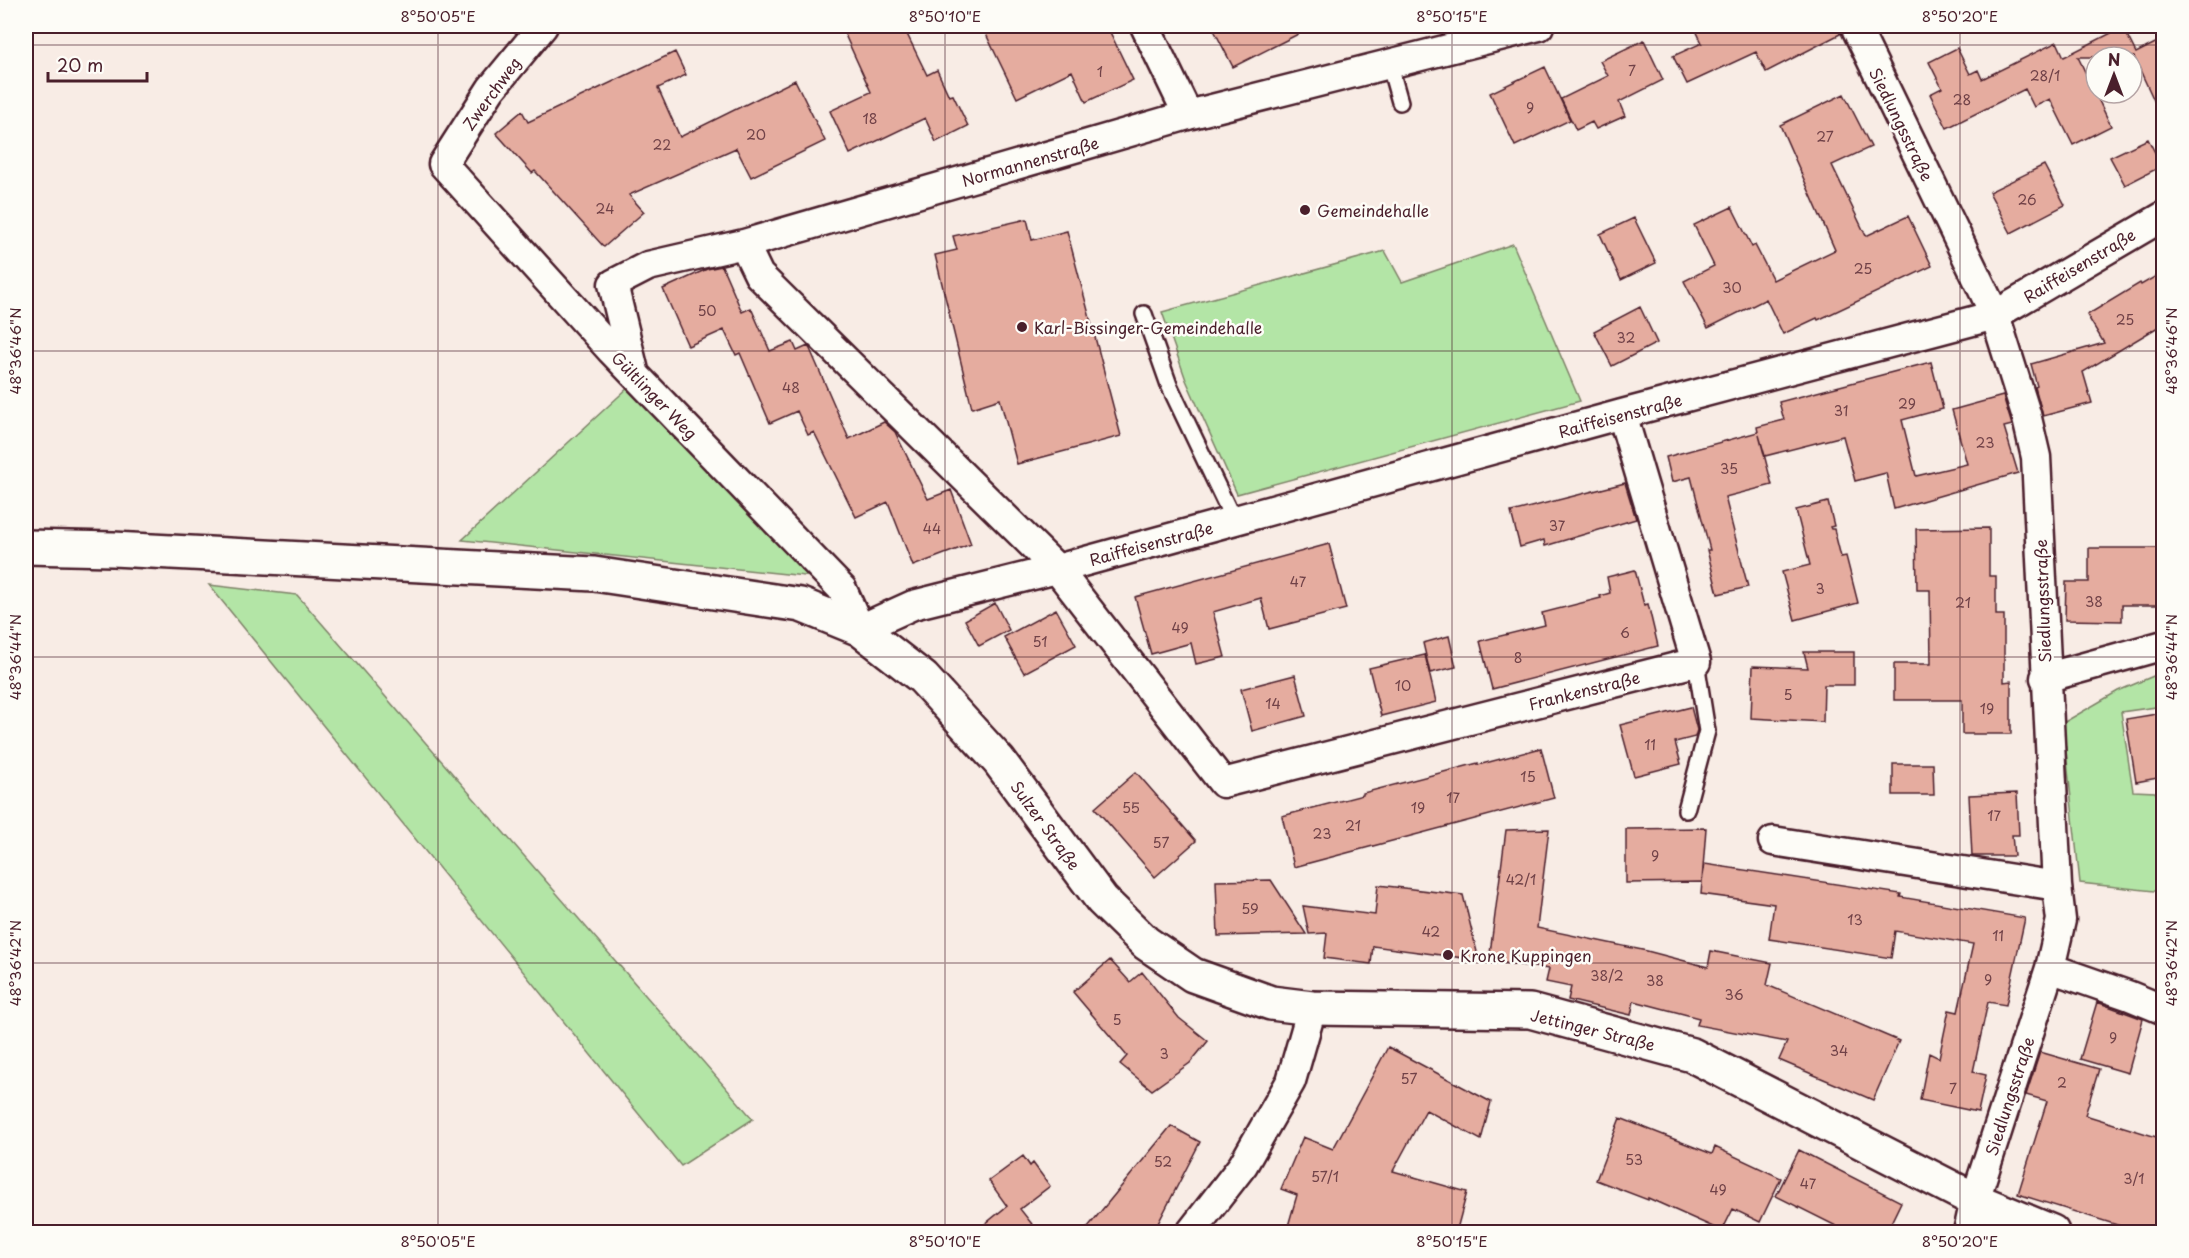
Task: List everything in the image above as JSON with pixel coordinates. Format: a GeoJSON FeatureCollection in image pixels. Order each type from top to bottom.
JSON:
{"type":"FeatureCollection","features":[{"type":"Feature","properties":{"kind":"main road","name":"Sulzer Straße"},"geometry":{"type":"LineString","coordinates":[[26,547],[112,549],[594,573],[801,606],[860,629],[924,678],[999,761],[1102,900],[1146,943],[1193,975],[1271,1003],[1312,1008]]}},
{"type":"Feature","properties":{"kind":"main road","name":"Jettinger Straße"},"geometry":{"type":"LineString","coordinates":[[1312,1008],[1530,1011],[1692,1055],[1975,1200],[2052,1233]]}},
{"type":"Feature","properties":{"kind":"street","name":"Zwerchweg"},"geometry":{"type":"LineString","coordinates":[[443,164],[491,89],[543,26]]}},
{"type":"Feature","properties":{"kind":"street"},"geometry":{"type":"LineString","coordinates":[[1145,26],[1188,115]]}},
{"type":"Feature","properties":{"kind":"street","name":"Normannenstraße"},"geometry":{"type":"LineString","coordinates":[[634,373],[613,284],[648,266],[744,244],[1188,115],[1389,63],[1477,33],[1539,26]]}},
{"type":"Feature","properties":{"kind":"street","name":"Siedlungsstraße"},"geometry":{"type":"LineString","coordinates":[[1855,26],[1995,315],[2026,414],[2036,457],[2045,678],[2061,920],[2050,968],[1975,1200],[1968,1233]]}},
{"type":"Feature","properties":{"kind":"street","name":"Gültlinger Weg"},"geometry":{"type":"LineString","coordinates":[[443,164],[611,350],[842,590],[860,629]]}},
{"type":"Feature","properties":{"kind":"street","name":"Raiffeisenstraße"},"geometry":{"type":"LineString","coordinates":[[860,629],[913,606],[1995,315],[2163,216]]}},
{"type":"Feature","properties":{"kind":"street"},"geometry":{"type":"LineString","coordinates":[[744,244],[759,275],[1057,568]]}},
{"type":"Feature","properties":{"kind":"street"},"geometry":{"type":"LineString","coordinates":[[1622,414],[1696,662]]}},
{"type":"Feature","properties":{"kind":"street","name":"Frankenstraße"},"geometry":{"type":"LineString","coordinates":[[1057,568],[1223,783],[1696,662]]}},
{"type":"Feature","properties":{"kind":"street"},"geometry":{"type":"LineString","coordinates":[[2045,678],[2163,645]]}},
{"type":"Feature","properties":{"kind":"street"},"geometry":{"type":"LineString","coordinates":[[1773,841],[2057,886]]}},
{"type":"Feature","properties":{"kind":"street"},"geometry":{"type":"LineString","coordinates":[[2050,968],[2163,1010]]}},
{"type":"Feature","properties":{"kind":"street"},"geometry":{"type":"LineString","coordinates":[[1191,1233],[1243,1165],[1291,1081],[1312,1008]]}},
{"type":"Feature","properties":{"kind":"lane"},"geometry":{"type":"LineString","coordinates":[[1389,63],[1400,102]]}},
{"type":"Feature","properties":{"kind":"lane"},"geometry":{"type":"LineString","coordinates":[[1144,314],[1169,385],[1234,521]]}},
{"type":"Feature","properties":{"kind":"lane"},"geometry":{"type":"LineString","coordinates":[[1686,810],[1707,730],[1696,662]]}},
{"type":"Feature","properties":{"kind":"green space"},"geometry":{"type":"Polygon","coordinates":[[[1513,244],[1580,401],[1237,494],[1186,380],[1162,312],[1385,251],[1402,282],[1513,244]]]}},
{"type":"Feature","properties":{"kind":"green space"},"geometry":{"type":"Polygon","coordinates":[[[630,386],[815,577],[462,540],[630,386]]]}},
{"type":"Feature","properties":{"kind":"green space"},"geometry":{"type":"Polygon","coordinates":[[[209,585],[297,595],[753,1119],[681,1166],[209,585]]]}},
{"type":"Feature","properties":{"kind":"green space"},"geometry":{"type":"Polygon","coordinates":[[[2163,672],[2163,706],[2121,712],[2133,791],[2155,792],[2163,809],[2163,892],[2080,883],[2063,723],[2118,691],[2163,672]]]}},
{"type":"Feature","properties":{"kind":"building"},"geometry":{"type":"Polygon","coordinates":[[[841,26],[903,26],[927,75],[937,70],[949,96],[953,95],[968,126],[936,142],[925,118],[850,154],[830,111],[871,92],[841,26]]]}},
{"type":"Feature","properties":{"kind":"building"},"geometry":{"type":"Polygon","coordinates":[[[982,26],[1107,26],[1133,80],[1086,102],[1072,71],[1017,98],[982,26]]]}},
{"type":"Feature","properties":{"kind":"building"},"geometry":{"type":"Polygon","coordinates":[[[1212,26],[1314,26],[1233,67],[1212,26]]]}},
{"type":"Feature","properties":{"kind":"building"},"geometry":{"type":"Polygon","coordinates":[[[1694,26],[1839,26],[1840,34],[1766,72],[1756,52],[1687,84],[1673,56],[1702,43],[1694,26]]]}},
{"type":"Feature","properties":{"kind":"building"},"geometry":{"type":"Polygon","coordinates":[[[2123,27],[2132,45],[2088,45],[2123,27]]]}},
{"type":"Feature","properties":{"kind":"building"},"geometry":{"type":"Polygon","coordinates":[[[2163,39],[2163,120],[2144,79],[2144,49],[2163,39]]]}},
{"type":"Feature","properties":{"kind":"building"},"geometry":{"type":"Polygon","coordinates":[[[1644,40],[1663,80],[1619,102],[1625,116],[1596,129],[1592,122],[1576,130],[1561,99],[1608,76],[1600,61],[1644,40]]]}},
{"type":"Feature","properties":{"kind":"building"},"geometry":{"type":"Polygon","coordinates":[[[2057,42],[2064,57],[2084,47],[2084,57],[2078,57],[2084,70],[2084,105],[2101,105],[2111,126],[2073,145],[2050,99],[2034,107],[2025,89],[1947,128],[1930,94],[1942,88],[1929,62],[1957,48],[1970,74],[1978,70],[1982,79],[2057,42]]]}},
{"type":"Feature","properties":{"kind":"building"},"geometry":{"type":"Polygon","coordinates":[[[675,52],[686,75],[658,88],[680,137],[795,80],[825,141],[751,177],[736,148],[629,195],[644,212],[604,247],[535,171],[532,173],[496,133],[522,111],[528,122],[675,52]]]}},
{"type":"Feature","properties":{"kind":"building"},"geometry":{"type":"Polygon","coordinates":[[[1545,67],[1570,120],[1515,146],[1490,93],[1545,67]]]}},
{"type":"Feature","properties":{"kind":"building"},"geometry":{"type":"Polygon","coordinates":[[[1844,94],[1871,147],[1832,165],[1866,236],[1908,216],[1932,266],[1783,334],[1766,299],[1708,328],[1684,281],[1714,266],[1694,225],[1732,207],[1752,247],[1755,245],[1773,280],[1835,250],[1780,125],[1844,94]]]}},
{"type":"Feature","properties":{"kind":"building"},"geometry":{"type":"Polygon","coordinates":[[[2148,139],[2162,166],[2125,185],[2110,157],[2148,139]]]}},
{"type":"Feature","properties":{"kind":"building"},"geometry":{"type":"Polygon","coordinates":[[[2044,165],[2065,205],[2011,233],[1989,192],[2044,165]]]}},
{"type":"Feature","properties":{"kind":"building"},"geometry":{"type":"Polygon","coordinates":[[[1634,218],[1656,263],[1621,280],[1600,234],[1634,218]]]}},
{"type":"Feature","properties":{"kind":"building","name":"Karl-Bissinger-Gemeindehalle"},"geometry":{"type":"Polygon","coordinates":[[[1027,219],[1032,240],[1067,231],[1121,436],[1017,464],[1000,399],[972,408],[935,255],[957,250],[953,236],[1027,219]]]}},
{"type":"Feature","properties":{"kind":"building"},"geometry":{"type":"Polygon","coordinates":[[[722,266],[742,312],[751,308],[770,351],[793,342],[797,351],[808,346],[849,439],[884,422],[895,432],[928,499],[951,490],[971,544],[913,566],[888,502],[856,517],[814,432],[808,435],[797,411],[770,423],[740,353],[736,355],[724,330],[688,346],[663,289],[707,269],[722,266]]]}},
{"type":"Feature","properties":{"kind":"building"},"geometry":{"type":"Polygon","coordinates":[[[2163,272],[2163,324],[2083,372],[2092,403],[2043,416],[2031,364],[2104,343],[2087,315],[2163,272]]]}},
{"type":"Feature","properties":{"kind":"building"},"geometry":{"type":"Polygon","coordinates":[[[1640,307],[1657,343],[1612,366],[1594,331],[1640,307]]]}},
{"type":"Feature","properties":{"kind":"building"},"geometry":{"type":"Polygon","coordinates":[[[1931,362],[1943,409],[1902,420],[1916,476],[1967,464],[1952,410],[2003,396],[2012,425],[2004,427],[2018,473],[1894,509],[1886,473],[1855,481],[1843,436],[1765,456],[1759,435],[1772,485],[1725,497],[1748,587],[1718,594],[1707,550],[1710,550],[1691,477],[1672,482],[1666,457],[1758,432],[1757,427],[1784,420],[1779,402],[1931,362]]]}},
{"type":"Feature","properties":{"kind":"building"},"geometry":{"type":"Polygon","coordinates":[[[1625,483],[1636,519],[1545,546],[1544,540],[1520,547],[1511,512],[1625,483]]]}},
{"type":"Feature","properties":{"kind":"building"},"geometry":{"type":"Polygon","coordinates":[[[1828,502],[1834,526],[1830,527],[1834,529],[1841,557],[1846,556],[1858,603],[1795,620],[1782,572],[1810,565],[1796,510],[1828,502]]]}},
{"type":"Feature","properties":{"kind":"building"},"geometry":{"type":"Polygon","coordinates":[[[1989,528],[1989,576],[1996,576],[1996,615],[2004,615],[2004,682],[2011,681],[2011,734],[1962,734],[1962,700],[1894,700],[1894,664],[1931,664],[1930,590],[1917,590],[1916,529],[1989,528]]]}},
{"type":"Feature","properties":{"kind":"building"},"geometry":{"type":"Polygon","coordinates":[[[1329,544],[1346,609],[1269,629],[1261,598],[1213,612],[1225,657],[1196,664],[1191,643],[1151,654],[1135,597],[1329,544]]]}},
{"type":"Feature","properties":{"kind":"building"},"geometry":{"type":"Polygon","coordinates":[[[2089,548],[2163,548],[2163,605],[2122,605],[2122,621],[2065,620],[2066,582],[2089,582],[2089,548]]]}},
{"type":"Feature","properties":{"kind":"building"},"geometry":{"type":"Polygon","coordinates":[[[1635,570],[1644,605],[1648,604],[1658,646],[1492,689],[1480,641],[1545,625],[1542,613],[1601,598],[1600,596],[1610,593],[1607,577],[1635,570]]]}},
{"type":"Feature","properties":{"kind":"building"},"geometry":{"type":"Polygon","coordinates":[[[995,603],[1009,630],[979,646],[965,620],[995,603]]]}},
{"type":"Feature","properties":{"kind":"building"},"geometry":{"type":"Polygon","coordinates":[[[1056,609],[1076,645],[1024,673],[1004,637],[1056,609]]]}},
{"type":"Feature","properties":{"kind":"building"},"geometry":{"type":"Polygon","coordinates":[[[1449,636],[1456,667],[1430,673],[1423,643],[1449,636]]]}},
{"type":"Feature","properties":{"kind":"building"},"geometry":{"type":"Polygon","coordinates":[[[1804,652],[1854,652],[1854,685],[1824,685],[1823,722],[1751,718],[1753,666],[1808,668],[1804,652]]]}},
{"type":"Feature","properties":{"kind":"building"},"geometry":{"type":"Polygon","coordinates":[[[1425,655],[1436,702],[1381,716],[1369,668],[1425,655]]]}},
{"type":"Feature","properties":{"kind":"building"},"geometry":{"type":"Polygon","coordinates":[[[1295,675],[1306,716],[1252,731],[1241,689],[1295,675]]]}},
{"type":"Feature","properties":{"kind":"building"},"geometry":{"type":"Polygon","coordinates":[[[1691,707],[1697,730],[1695,737],[1675,742],[1681,764],[1634,776],[1620,725],[1691,707]]]}},
{"type":"Feature","properties":{"kind":"building"},"geometry":{"type":"Polygon","coordinates":[[[2163,713],[2163,777],[2136,782],[2126,719],[2163,713]]]}},
{"type":"Feature","properties":{"kind":"building"},"geometry":{"type":"Polygon","coordinates":[[[1541,748],[1554,798],[1294,867],[1282,816],[1541,748]]]}},
{"type":"Feature","properties":{"kind":"building"},"geometry":{"type":"Polygon","coordinates":[[[1893,764],[1933,764],[1934,795],[1893,795],[1893,764]]]}},
{"type":"Feature","properties":{"kind":"building"},"geometry":{"type":"Polygon","coordinates":[[[1136,772],[1196,841],[1155,877],[1095,808],[1136,772]]]}},
{"type":"Feature","properties":{"kind":"building"},"geometry":{"type":"Polygon","coordinates":[[[2017,793],[2019,835],[2012,835],[2014,856],[1972,856],[1969,795],[2017,793]]]}},
{"type":"Feature","properties":{"kind":"building"},"geometry":{"type":"Polygon","coordinates":[[[1706,828],[1702,881],[1705,864],[1901,894],[1900,897],[2025,918],[2006,1005],[1988,1002],[1973,1072],[1986,1075],[1978,1112],[1920,1100],[1929,1053],[1939,1058],[1949,1010],[1958,1012],[1973,944],[1895,931],[1891,958],[1769,939],[1774,904],[1701,894],[1702,882],[1626,883],[1626,829],[1706,828]]]}},
{"type":"Feature","properties":{"kind":"building"},"geometry":{"type":"Polygon","coordinates":[[[1549,829],[1537,928],[1647,951],[1708,967],[1711,951],[1772,963],[1767,985],[1899,1041],[1873,1100],[1779,1060],[1787,1042],[1697,1025],[1699,1018],[1634,1001],[1631,1015],[1568,1000],[1571,987],[1546,982],[1549,969],[1489,961],[1506,830],[1549,829]]]}},
{"type":"Feature","properties":{"kind":"building"},"geometry":{"type":"Polygon","coordinates":[[[1271,880],[1306,934],[1218,936],[1216,881],[1271,880]]]}},
{"type":"Feature","properties":{"kind":"building"},"geometry":{"type":"Polygon","coordinates":[[[1378,885],[1463,895],[1479,960],[1373,946],[1371,964],[1324,958],[1327,933],[1309,934],[1303,906],[1375,915],[1378,885]]]}},
{"type":"Feature","properties":{"kind":"building"},"geometry":{"type":"Polygon","coordinates":[[[1110,960],[1130,982],[1142,972],[1179,1018],[1208,1041],[1190,1063],[1152,1090],[1120,1064],[1127,1056],[1073,992],[1110,960]]]}},
{"type":"Feature","properties":{"kind":"building"},"geometry":{"type":"Polygon","coordinates":[[[2097,1002],[2143,1019],[2128,1073],[2080,1059],[2097,1002]]]}},
{"type":"Feature","properties":{"kind":"building"},"geometry":{"type":"Polygon","coordinates":[[[1388,1047],[1491,1102],[1481,1140],[1426,1110],[1393,1171],[1467,1192],[1456,1233],[1286,1233],[1297,1195],[1281,1189],[1303,1137],[1333,1149],[1388,1047]]]}},
{"type":"Feature","properties":{"kind":"building"},"geometry":{"type":"Polygon","coordinates":[[[2040,1052],[2099,1069],[2085,1115],[2163,1139],[2163,1216],[2158,1233],[2143,1233],[2018,1194],[2047,1101],[2026,1095],[2040,1052]]]}},
{"type":"Feature","properties":{"kind":"building"},"geometry":{"type":"Polygon","coordinates":[[[1620,1118],[1712,1154],[1715,1147],[1781,1178],[1760,1222],[1733,1209],[1722,1231],[1648,1198],[1648,1200],[1596,1180],[1620,1118]]]}},
{"type":"Feature","properties":{"kind":"building"},"geometry":{"type":"Polygon","coordinates":[[[1171,1126],[1200,1142],[1153,1233],[1083,1233],[1171,1126]]]}},
{"type":"Feature","properties":{"kind":"building"},"geometry":{"type":"Polygon","coordinates":[[[1799,1150],[1901,1202],[1886,1233],[1850,1233],[1776,1196],[1799,1150]]]}},
{"type":"Feature","properties":{"kind":"building"},"geometry":{"type":"Polygon","coordinates":[[[1023,1156],[1030,1166],[1033,1163],[1050,1186],[1020,1209],[1039,1233],[974,1233],[1007,1206],[989,1181],[1023,1156]]]}},
{"type":"Feature","properties":{"kind":"place","name":"Gemeindehalle"},"geometry":{"type":"Point","coordinates":[1305,210]}},
{"type":"Feature","properties":{"kind":"place","name":"Karl-Bissinger-Gemeindehalle"},"geometry":{"type":"Point","coordinates":[1022,327]}},
{"type":"Feature","properties":{"kind":"place","name":"Krone Kuppingen"},"geometry":{"type":"Point","coordinates":[1448,955]}}]}
